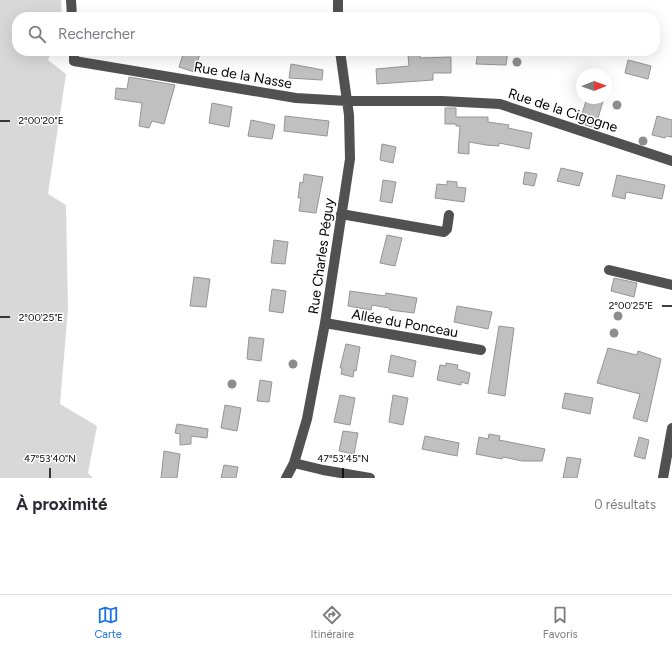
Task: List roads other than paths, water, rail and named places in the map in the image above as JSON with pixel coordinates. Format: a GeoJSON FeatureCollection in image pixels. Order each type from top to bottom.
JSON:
{"type":"FeatureCollection","features":[{"type":"Feature","properties":{"kind":"street"},"geometry":{"type":"LineString","coordinates":[[71,0],[72,12]]}},
{"type":"Feature","properties":{"kind":"street"},"geometry":{"type":"LineString","coordinates":[[338,0],[338,12]]}},
{"type":"Feature","properties":{"kind":"street","name":"Rue de la Nasse"},"geometry":{"type":"LineString","coordinates":[[74,56],[74,61],[296,98],[347,101]]}},
{"type":"Feature","properties":{"kind":"street","name":"Rue Charles Péguy"},"geometry":{"type":"LineString","coordinates":[[286,478],[294,463],[307,419],[325,323],[351,148],[347,101],[341,56]]}},
{"type":"Feature","properties":{"kind":"street","name":"Rue de la Cigogne"},"geometry":{"type":"LineString","coordinates":[[347,101],[442,101],[500,104],[672,161]]}},
{"type":"Feature","properties":{"kind":"street"},"geometry":{"type":"LineString","coordinates":[[341,214],[444,232],[447,229],[449,215]]}},
{"type":"Feature","properties":{"kind":"street"},"geometry":{"type":"LineString","coordinates":[[609,270],[672,285]]}},
{"type":"Feature","properties":{"kind":"street","name":"Allée du Ponceau"},"geometry":{"type":"LineString","coordinates":[[325,323],[481,350]]}},
{"type":"Feature","properties":{"kind":"street"},"geometry":{"type":"LineString","coordinates":[[663,478],[672,428]]}},
{"type":"Feature","properties":{"kind":"street"},"geometry":{"type":"LineString","coordinates":[[294,463],[323,470],[370,478]]}}]}
